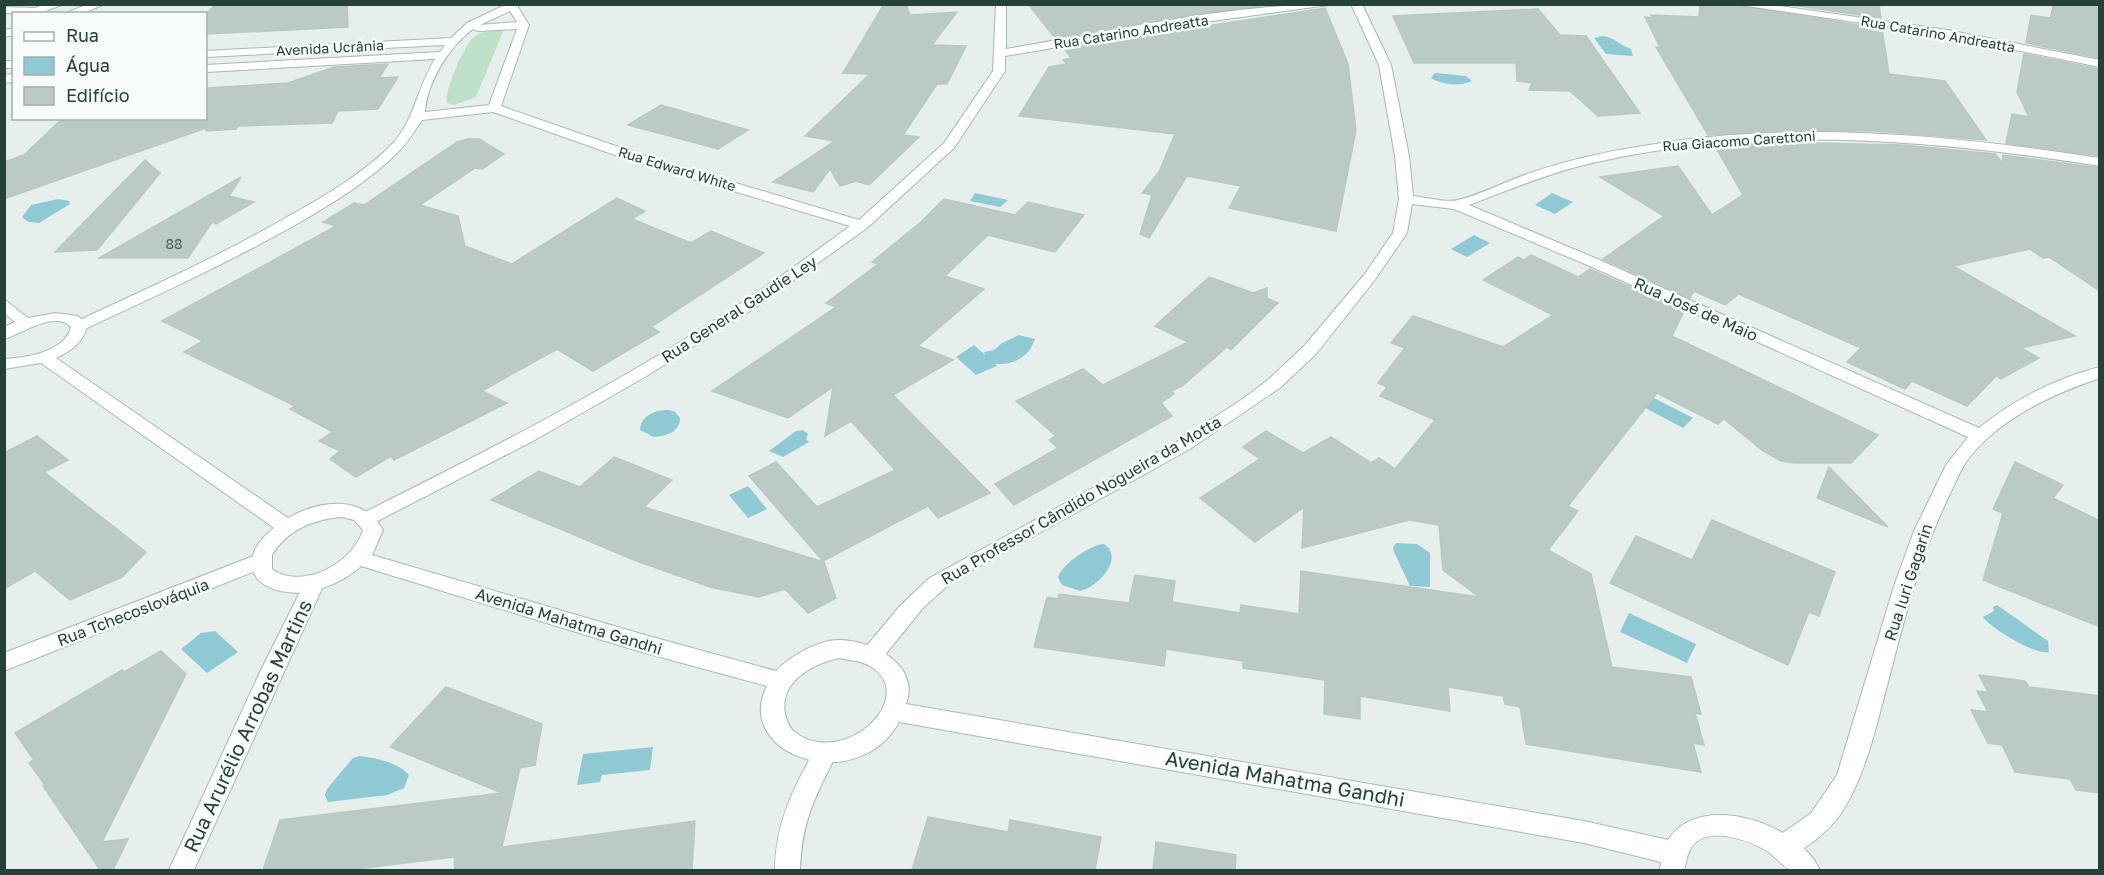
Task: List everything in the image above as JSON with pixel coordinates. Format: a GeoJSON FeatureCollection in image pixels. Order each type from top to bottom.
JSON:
{"type":"FeatureCollection","features":[{"type":"Feature","properties":{"kind":"street"},"geometry":{"type":"LineString","coordinates":[[4,10],[30,12],[59,4]]}},
{"type":"Feature","properties":{"kind":"street"},"geometry":{"type":"LineString","coordinates":[[75,12],[100,4]]}},
{"type":"Feature","properties":{"kind":"street","name":"Rua General Gaudie Ley"},"geometry":{"type":"LineString","coordinates":[[368,519],[547,426],[668,356],[772,291],[862,225],[959,135],[985,100],[1004,53],[1008,27],[1001,4]]}},
{"type":"Feature","properties":{"kind":"street","name":"Rua Catarino Andreatta"},"geometry":{"type":"LineString","coordinates":[[1004,53],[1205,19],[1331,4]]}},
{"type":"Feature","properties":{"kind":"street","name":"Rua Professor Cândido Nogueira da Motta"},"geometry":{"type":"LineString","coordinates":[[872,655],[906,611],[924,592],[946,576],[1184,444],[1275,383],[1310,350],[1369,278],[1400,233],[1406,199],[1402,156],[1385,65],[1356,4]]}},
{"type":"Feature","properties":{"kind":"street","name":"Rua Catarino Andreatta"},"geometry":{"type":"LineString","coordinates":[[1739,4],[1947,33],[2100,64]]}},
{"type":"Feature","properties":{"kind":"street"},"geometry":{"type":"LineString","coordinates":[[79,326],[214,261],[309,210],[392,153],[411,132],[418,117],[419,103],[444,55],[454,41],[467,28],[513,5],[524,25],[494,108],[418,117]]}},
{"type":"Feature","properties":{"kind":"street"},"geometry":{"type":"LineString","coordinates":[[467,28],[524,25]]}},
{"type":"Feature","properties":{"kind":"street","name":"Avenida Ucrânia"},"geometry":{"type":"LineString","coordinates":[[207,54],[454,41]]}},
{"type":"Feature","properties":{"kind":"street","name":"Avenida Ucrânia"},"geometry":{"type":"LineString","coordinates":[[207,68],[444,55]]}},
{"type":"Feature","properties":{"kind":"street","name":"Rua Edward White"},"geometry":{"type":"LineString","coordinates":[[494,108],[631,156],[862,225]]}},
{"type":"Feature","properties":{"kind":"street","name":"Rua Giacomo Carettoni"},"geometry":{"type":"LineString","coordinates":[[1456,205],[1537,175],[1585,161],[1677,143],[1786,135],[1895,137],[1965,142],[2100,162]]}},
{"type":"Feature","properties":{"kind":"street","name":"Rua José de Maio"},"geometry":{"type":"LineString","coordinates":[[1406,199],[1456,205],[1590,261],[1981,436]]}},
{"type":"Feature","properties":{"kind":"street"},"geometry":{"type":"LineString","coordinates":[[4,304],[26,324]]}},
{"type":"Feature","properties":{"kind":"street"},"geometry":{"type":"LineString","coordinates":[[4,334],[26,324],[56,317],[72,319],[79,326]]}},
{"type":"Feature","properties":{"kind":"street"},"geometry":{"type":"LineString","coordinates":[[4,364],[44,357],[72,341],[79,326]]}},
{"type":"Feature","properties":{"kind":"street"},"geometry":{"type":"LineString","coordinates":[[44,357],[287,527]]}},
{"type":"Feature","properties":{"kind":"street","name":"Rua Iuri Gagarin"},"geometry":{"type":"LineString","coordinates":[[1783,847],[1818,822],[1842,793],[1868,715],[1901,598],[1933,507],[1963,454],[1981,436],[2046,393],[2100,372]]}},
{"type":"Feature","properties":{"kind":"street"},"geometry":{"type":"LineString","coordinates":[[342,510],[357,513],[368,519],[373,530],[371,541],[358,558],[346,568],[315,582],[294,584],[275,582],[264,573],[261,561],[271,540],[287,527],[305,517],[342,510]]}},
{"type":"Feature","properties":{"kind":"street","name":"Avenida Mahatma Gandhi"},"geometry":{"type":"LineString","coordinates":[[358,558],[638,642],[780,681]]}},
{"type":"Feature","properties":{"kind":"street","name":"Rua Tchecoslováquia"},"geometry":{"type":"LineString","coordinates":[[4,662],[261,561]]}},
{"type":"Feature","properties":{"kind":"street","name":"Rua Arurélio Arrobas Martins"},"geometry":{"type":"LineString","coordinates":[[181,870],[265,684],[315,582]]}},
{"type":"Feature","properties":{"kind":"street"},"geometry":{"type":"LineString","coordinates":[[856,650],[872,655],[890,669],[896,678],[898,690],[895,712],[879,734],[868,742],[840,752],[825,753],[805,750],[789,742],[778,729],[773,714],[773,698],[780,681],[791,669],[822,652],[856,650]]}},
{"type":"Feature","properties":{"kind":"street","name":"Avenida Mahatma Gandhi"},"geometry":{"type":"LineString","coordinates":[[895,712],[1573,830],[1673,862]]}},
{"type":"Feature","properties":{"kind":"street"},"geometry":{"type":"LineString","coordinates":[[787,870],[788,833],[799,799],[825,753]]}},
{"type":"Feature","properties":{"kind":"street"},"geometry":{"type":"LineString","coordinates":[[1673,862],[1681,838],[1696,829],[1715,825],[1737,826],[1760,834],[1783,847],[1807,870]]}},
{"type":"Feature","properties":{"kind":"green space"},"geometry":{"type":"Polygon","coordinates":[[[505,27],[476,97],[454,105],[447,103],[448,90],[458,62],[470,41],[481,33],[505,27]]]}},
{"type":"Feature","properties":{"kind":"water"},"geometry":{"type":"Polygon","coordinates":[[[1602,36],[1631,49],[1633,56],[1606,54],[1594,38],[1602,36]]]}},
{"type":"Feature","properties":{"kind":"water"},"geometry":{"type":"Polygon","coordinates":[[[1435,73],[1466,76],[1472,81],[1456,85],[1446,84],[1431,78],[1435,73]]]}},
{"type":"Feature","properties":{"kind":"water"},"geometry":{"type":"Polygon","coordinates":[[[975,193],[1008,200],[1000,207],[970,201],[975,193]]]}},
{"type":"Feature","properties":{"kind":"water"},"geometry":{"type":"Polygon","coordinates":[[[1552,193],[1573,202],[1555,214],[1535,205],[1552,193]]]}},
{"type":"Feature","properties":{"kind":"water"},"geometry":{"type":"Polygon","coordinates":[[[58,199],[69,201],[70,204],[39,223],[28,222],[22,217],[31,205],[58,199]]]}},
{"type":"Feature","properties":{"kind":"water"},"geometry":{"type":"Polygon","coordinates":[[[1474,235],[1490,243],[1467,257],[1451,249],[1474,235]]]}},
{"type":"Feature","properties":{"kind":"water"},"geometry":{"type":"Polygon","coordinates":[[[1019,335],[1035,339],[1025,355],[1008,363],[995,364],[997,366],[976,375],[956,357],[974,345],[985,355],[984,352],[994,350],[1002,343],[1019,335]]]}},
{"type":"Feature","properties":{"kind":"water"},"geometry":{"type":"Polygon","coordinates":[[[1650,396],[1693,418],[1683,428],[1640,405],[1650,396]]]}},
{"type":"Feature","properties":{"kind":"water"},"geometry":{"type":"Polygon","coordinates":[[[669,410],[675,412],[680,418],[675,430],[663,436],[654,437],[640,430],[643,421],[650,414],[669,410]]]}},
{"type":"Feature","properties":{"kind":"water"},"geometry":{"type":"Polygon","coordinates":[[[803,430],[808,434],[806,439],[809,442],[783,457],[769,451],[796,431],[803,430]]]}},
{"type":"Feature","properties":{"kind":"water"},"geometry":{"type":"Polygon","coordinates":[[[748,486],[767,509],[748,518],[729,495],[748,486]]]}},
{"type":"Feature","properties":{"kind":"water"},"geometry":{"type":"Polygon","coordinates":[[[1396,543],[1417,544],[1430,553],[1430,587],[1410,586],[1394,552],[1393,547],[1396,543]]]}},
{"type":"Feature","properties":{"kind":"water"},"geometry":{"type":"Polygon","coordinates":[[[1104,544],[1110,550],[1112,557],[1107,571],[1101,578],[1080,591],[1062,585],[1058,578],[1064,567],[1085,551],[1104,544]]]}},
{"type":"Feature","properties":{"kind":"water"},"geometry":{"type":"Polygon","coordinates":[[[1997,605],[2048,641],[2049,652],[2025,646],[1987,622],[1983,617],[1994,611],[1993,607],[1997,605]]]}},
{"type":"Feature","properties":{"kind":"water"},"geometry":{"type":"Polygon","coordinates":[[[1629,613],[1696,644],[1687,663],[1620,632],[1629,613]]]}},
{"type":"Feature","properties":{"kind":"water"},"geometry":{"type":"Polygon","coordinates":[[[215,631],[238,652],[207,673],[181,649],[201,633],[215,631]]]}},
{"type":"Feature","properties":{"kind":"water"},"geometry":{"type":"Polygon","coordinates":[[[653,747],[650,770],[602,775],[600,782],[577,785],[583,754],[653,747]]]}},
{"type":"Feature","properties":{"kind":"water"},"geometry":{"type":"Polygon","coordinates":[[[359,756],[386,761],[399,767],[409,775],[404,788],[387,795],[328,802],[325,795],[327,789],[353,758],[359,756]]]}},
{"type":"Feature","properties":{"kind":"building"},"geometry":{"type":"Polygon","coordinates":[[[215,4],[347,4],[348,27],[207,34],[207,14],[215,4]]]}},
{"type":"Feature","properties":{"kind":"building"},"geometry":{"type":"Polygon","coordinates":[[[884,4],[906,4],[910,15],[957,12],[932,45],[966,46],[947,84],[937,84],[903,135],[919,137],[869,185],[856,181],[840,186],[830,169],[813,192],[773,182],[835,141],[805,136],[870,74],[843,73],[884,4]]]}},
{"type":"Feature","properties":{"kind":"building"},"geometry":{"type":"Polygon","coordinates":[[[1028,4],[1275,4],[1170,18],[1055,38],[1028,4]]]}},
{"type":"Feature","properties":{"kind":"building"},"geometry":{"type":"Polygon","coordinates":[[[1700,4],[1732,4],[1882,29],[1889,74],[1945,81],[1986,140],[1874,131],[1818,130],[1708,135],[1656,47],[1660,47],[1645,17],[1653,18],[1651,15],[1699,17],[1700,4]]]}},
{"type":"Feature","properties":{"kind":"building"},"geometry":{"type":"Polygon","coordinates":[[[1785,4],[1879,4],[1881,18],[1785,4]]]}},
{"type":"Feature","properties":{"kind":"building"},"geometry":{"type":"Polygon","coordinates":[[[2054,4],[2100,4],[2100,58],[2026,43],[2031,15],[2050,18],[2054,4]]]}},
{"type":"Feature","properties":{"kind":"building"},"geometry":{"type":"Polygon","coordinates":[[[1325,8],[1348,64],[1356,130],[1336,231],[1229,208],[1241,186],[1187,176],[1149,238],[1140,234],[1152,195],[1142,193],[1159,172],[1175,134],[1019,116],[1049,67],[1067,64],[1063,60],[1071,58],[1064,48],[1325,8]]]}},
{"type":"Feature","properties":{"kind":"building"},"geometry":{"type":"Polygon","coordinates":[[[1538,9],[1560,35],[1586,36],[1640,113],[1598,116],[1570,91],[1529,90],[1532,83],[1517,81],[1516,63],[1414,63],[1393,16],[1538,9]]]}},
{"type":"Feature","properties":{"kind":"building"},"geometry":{"type":"Polygon","coordinates":[[[2024,54],[2100,69],[2100,156],[2006,143],[2012,114],[2029,117],[2017,92],[2024,54]]]}},
{"type":"Feature","properties":{"kind":"building"},"geometry":{"type":"Polygon","coordinates":[[[388,64],[379,78],[398,77],[378,109],[338,111],[332,123],[238,126],[236,129],[206,131],[206,128],[4,199],[4,162],[24,155],[61,120],[207,120],[207,88],[288,83],[334,67],[388,64]]]}},
{"type":"Feature","properties":{"kind":"building"},"geometry":{"type":"Polygon","coordinates":[[[661,105],[748,130],[718,149],[628,125],[661,105]]]}},
{"type":"Feature","properties":{"kind":"building"},"geometry":{"type":"Polygon","coordinates":[[[479,139],[504,154],[482,169],[475,168],[420,205],[458,216],[465,246],[512,264],[617,198],[645,211],[632,219],[691,243],[711,231],[764,253],[651,327],[659,332],[593,371],[557,349],[482,391],[507,403],[394,460],[391,456],[356,477],[330,459],[340,451],[319,441],[333,432],[290,409],[295,406],[184,352],[203,341],[162,321],[336,226],[323,222],[354,203],[364,205],[457,142],[479,139]]]}},
{"type":"Feature","properties":{"kind":"building"},"geometry":{"type":"Polygon","coordinates":[[[1772,142],[1903,145],[1995,154],[2002,163],[2003,155],[2100,168],[2100,291],[2049,257],[2043,258],[2030,249],[1953,266],[2075,336],[2021,348],[2039,358],[2001,379],[1996,376],[1967,406],[1912,381],[1905,389],[1847,362],[1861,348],[1739,294],[1725,305],[1694,291],[1690,298],[1603,259],[1664,216],[1600,177],[1678,166],[1712,215],[1743,195],[1715,146],[1772,142]]]}},
{"type":"Feature","properties":{"kind":"building"},"geometry":{"type":"Polygon","coordinates":[[[145,160],[160,173],[97,250],[55,252],[145,160]]]}},
{"type":"Feature","properties":{"kind":"building"},"geometry":{"type":"Polygon","coordinates":[[[241,177],[229,196],[254,202],[216,224],[212,222],[188,258],[99,258],[241,177]]]}},
{"type":"Feature","properties":{"kind":"building"},"geometry":{"type":"Polygon","coordinates":[[[944,199],[1015,215],[1028,202],[1084,215],[1055,252],[988,235],[945,276],[984,289],[918,346],[953,360],[893,395],[990,493],[938,518],[928,506],[823,561],[749,476],[776,462],[817,507],[895,470],[851,421],[825,436],[833,387],[788,418],[712,391],[836,307],[826,303],[878,264],[872,262],[921,222],[944,199]]]}},
{"type":"Feature","properties":{"kind":"building"},"geometry":{"type":"Polygon","coordinates":[[[1531,255],[1578,277],[1590,269],[1684,311],[1672,336],[1878,435],[1851,463],[1781,461],[1763,451],[1724,419],[1718,424],[1657,393],[1568,506],[1578,511],[1548,550],[1591,574],[1612,667],[1691,677],[1701,714],[1695,713],[1704,745],[1693,743],[1701,772],[1526,744],[1520,707],[1505,704],[1503,696],[1448,687],[1450,711],[1360,696],[1360,719],[1324,714],[1325,680],[1243,668],[1243,661],[1166,649],[1164,666],[1034,647],[1047,597],[1058,599],[1059,594],[1129,603],[1135,575],[1175,581],[1172,602],[1240,613],[1241,605],[1299,614],[1301,571],[1479,597],[1443,570],[1439,525],[1409,520],[1302,548],[1304,507],[1255,542],[1200,498],[1260,459],[1243,447],[1266,431],[1303,453],[1331,437],[1371,463],[1379,458],[1395,469],[1435,420],[1380,396],[1387,387],[1378,383],[1405,348],[1391,343],[1413,316],[1503,347],[1553,315],[1483,280],[1518,257],[1524,260],[1531,255]]]}},
{"type":"Feature","properties":{"kind":"building"},"geometry":{"type":"Polygon","coordinates":[[[1209,277],[1253,293],[1267,288],[1267,298],[1278,303],[1231,350],[1227,347],[1182,386],[1171,391],[1174,394],[1161,403],[1172,416],[1014,505],[995,484],[1058,448],[1049,440],[1056,436],[1016,401],[1083,369],[1103,385],[1188,342],[1155,326],[1209,277]]]}},
{"type":"Feature","properties":{"kind":"building"},"geometry":{"type":"Polygon","coordinates":[[[37,436],[68,460],[44,472],[146,552],[122,577],[70,600],[35,571],[4,589],[4,453],[37,436]]]}},
{"type":"Feature","properties":{"kind":"building"},"geometry":{"type":"Polygon","coordinates":[[[614,457],[672,480],[644,507],[824,562],[836,598],[808,613],[785,589],[759,597],[710,587],[634,560],[491,500],[539,471],[580,487],[614,457]]]}},
{"type":"Feature","properties":{"kind":"building"},"geometry":{"type":"Polygon","coordinates":[[[2015,462],[2063,485],[2053,498],[2100,521],[2100,627],[1983,580],[2003,513],[1993,509],[2015,462]]]}},
{"type":"Feature","properties":{"kind":"building"},"geometry":{"type":"Polygon","coordinates":[[[1829,467],[1888,527],[1817,498],[1829,467]]]}},
{"type":"Feature","properties":{"kind":"building"},"geometry":{"type":"Polygon","coordinates":[[[1712,520],[1835,572],[1819,616],[1809,612],[1788,665],[1610,583],[1636,536],[1692,560],[1712,520]]]}},
{"type":"Feature","properties":{"kind":"building"},"geometry":{"type":"Polygon","coordinates":[[[161,651],[186,674],[102,842],[128,839],[113,870],[100,870],[43,786],[45,785],[29,763],[34,760],[15,733],[122,670],[124,672],[161,651]]]}},
{"type":"Feature","properties":{"kind":"building"},"geometry":{"type":"Polygon","coordinates":[[[1979,675],[2025,681],[2029,687],[2100,696],[2100,793],[2076,790],[2070,779],[2015,772],[2002,745],[1988,743],[1971,710],[1988,712],[1977,691],[1988,692],[1979,675]]]}},
{"type":"Feature","properties":{"kind":"building"},"geometry":{"type":"Polygon","coordinates":[[[446,687],[542,724],[535,765],[520,768],[502,847],[695,821],[692,870],[455,870],[454,857],[348,870],[263,870],[280,820],[502,793],[390,747],[446,687]]]}},
{"type":"Feature","properties":{"kind":"building"},"geometry":{"type":"Polygon","coordinates":[[[928,817],[1008,832],[1010,820],[1101,837],[1095,870],[912,870],[928,817]]]}},
{"type":"Feature","properties":{"kind":"building"},"geometry":{"type":"Polygon","coordinates":[[[1156,842],[1236,855],[1235,870],[1153,870],[1156,842]]]}}]}
